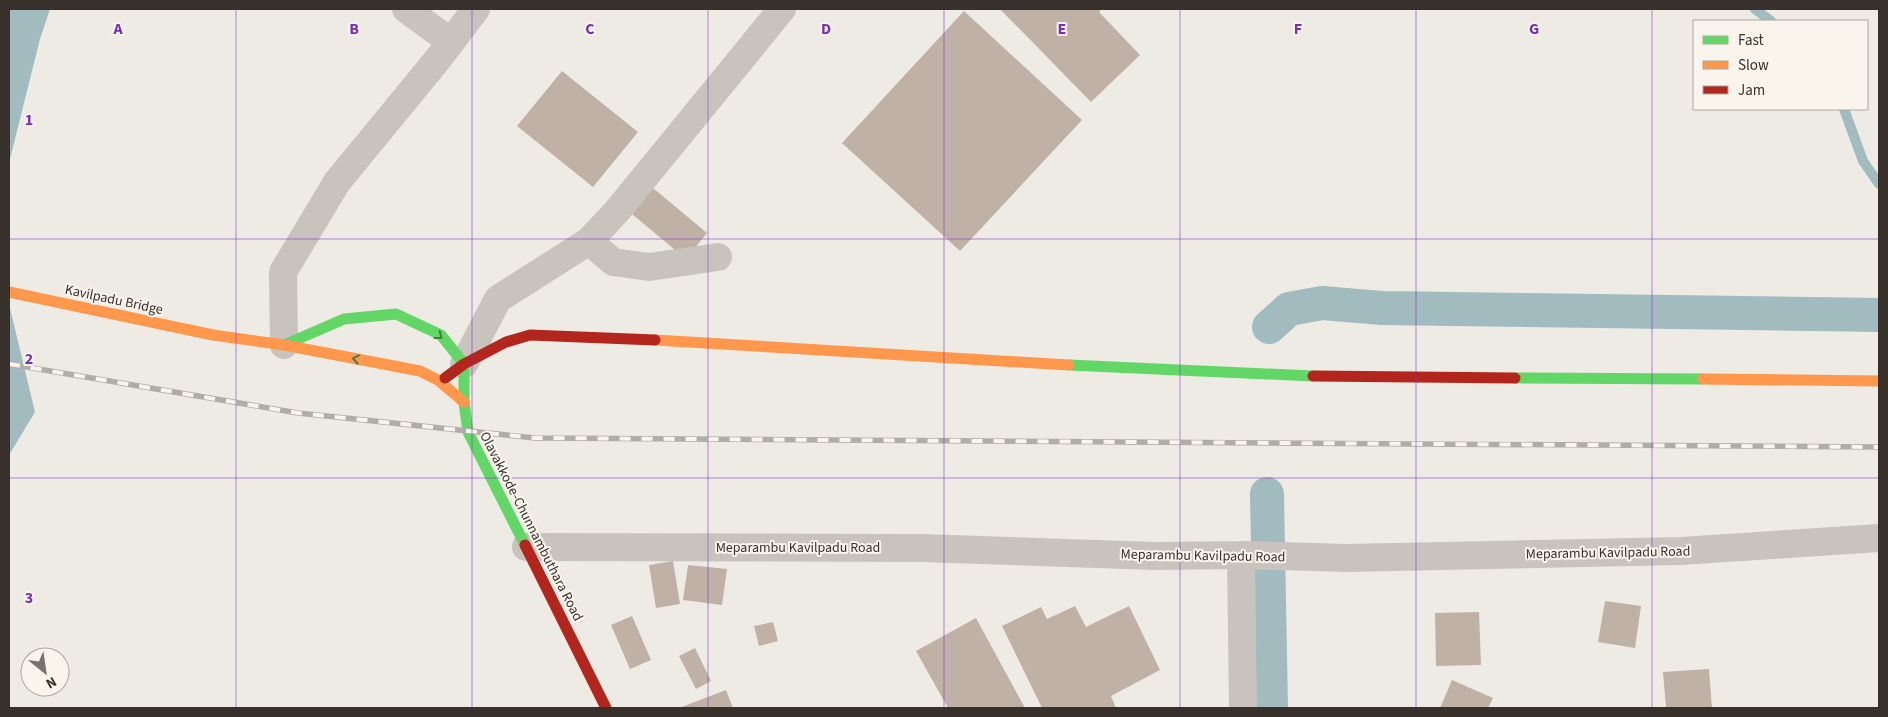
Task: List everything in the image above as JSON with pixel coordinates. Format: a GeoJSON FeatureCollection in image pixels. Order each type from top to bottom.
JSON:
{"type":"FeatureCollection","features":[{"type":"Feature","properties":{"kind":"main road","name":"Kavilpadu Bridge"},"geometry":{"type":"LineString","coordinates":[[9,292],[213,334],[284,345]]}},
{"type":"Feature","properties":{"kind":"main road"},"geometry":{"type":"LineString","coordinates":[[284,345],[344,319],[396,314],[441,335],[464,364]]}},
{"type":"Feature","properties":{"kind":"main road"},"geometry":{"type":"LineString","coordinates":[[440,382],[464,364],[506,342],[530,335],[672,341],[1094,367],[1296,376],[1879,381]]}},
{"type":"Feature","properties":{"kind":"main road"},"geometry":{"type":"LineString","coordinates":[[284,345],[420,371],[440,382],[464,402]]}},
{"type":"Feature","properties":{"kind":"main road","name":"Olavakkode-Chunnambuthara Road"},"geometry":{"type":"LineString","coordinates":[[464,364],[464,402],[468,432],[606,708]]}},
{"type":"Feature","properties":{"kind":"street"},"geometry":{"type":"LineString","coordinates":[[406,9],[451,42]]}},
{"type":"Feature","properties":{"kind":"street"},"geometry":{"type":"LineString","coordinates":[[284,345],[284,272],[336,182],[476,9]]}},
{"type":"Feature","properties":{"kind":"street"},"geometry":{"type":"LineString","coordinates":[[464,364],[498,299],[589,241],[629,196],[782,9]]}},
{"type":"Feature","properties":{"kind":"street"},"geometry":{"type":"LineString","coordinates":[[589,241],[613,262],[649,267],[718,257]]}},
{"type":"Feature","properties":{"kind":"street","name":"Meparambu Kavilpadu Road"},"geometry":{"type":"LineString","coordinates":[[526,547],[922,548],[1155,556],[1241,555],[1347,558],[1681,551],[1879,538]]}},
{"type":"Feature","properties":{"kind":"street"},"geometry":{"type":"LineString","coordinates":[[1241,555],[1243,708]]}},
{"type":"Feature","properties":{"kind":"water"},"geometry":{"type":"Polygon","coordinates":[[[9,9],[50,9],[40,39],[9,163],[9,9]]]}},
{"type":"Feature","properties":{"kind":"water"},"geometry":{"type":"Polygon","coordinates":[[[9,304],[35,412],[9,455],[9,304]]]}},
{"type":"Feature","properties":{"kind":"building"},"geometry":{"type":"Polygon","coordinates":[[[1000,9],[1102,9],[1099,12],[1140,55],[1091,102],[1000,9]]]}},
{"type":"Feature","properties":{"kind":"building"},"geometry":{"type":"Polygon","coordinates":[[[964,11],[1082,120],[960,251],[842,143],[964,11]]]}},
{"type":"Feature","properties":{"kind":"building"},"geometry":{"type":"Polygon","coordinates":[[[562,71],[638,132],[593,187],[517,126],[562,71]]]}},
{"type":"Feature","properties":{"kind":"building"},"geometry":{"type":"Polygon","coordinates":[[[653,188],[707,233],[686,259],[632,214],[653,188]]]}},
{"type":"Feature","properties":{"kind":"building"},"geometry":{"type":"Polygon","coordinates":[[[673,561],[680,604],[656,608],[649,565],[673,561]]]}},
{"type":"Feature","properties":{"kind":"building"},"geometry":{"type":"Polygon","coordinates":[[[688,565],[727,569],[722,605],[683,600],[688,565]]]}},
{"type":"Feature","properties":{"kind":"building"},"geometry":{"type":"Polygon","coordinates":[[[1605,601],[1641,606],[1635,648],[1598,642],[1605,601]]]}},
{"type":"Feature","properties":{"kind":"building"},"geometry":{"type":"Polygon","coordinates":[[[1075,606],[1086,627],[1129,606],[1160,670],[1111,696],[1116,708],[1042,708],[1002,626],[1041,607],[1047,619],[1075,606]]]}},
{"type":"Feature","properties":{"kind":"building"},"geometry":{"type":"Polygon","coordinates":[[[1479,612],[1481,665],[1436,666],[1435,613],[1479,612]]]}},
{"type":"Feature","properties":{"kind":"building"},"geometry":{"type":"Polygon","coordinates":[[[632,616],[651,660],[630,669],[611,625],[632,616]]]}},
{"type":"Feature","properties":{"kind":"building"},"geometry":{"type":"Polygon","coordinates":[[[976,618],[1025,708],[948,708],[916,651],[976,618]]]}},
{"type":"Feature","properties":{"kind":"building"},"geometry":{"type":"Polygon","coordinates":[[[773,622],[778,641],[759,646],[754,626],[773,622]]]}},
{"type":"Feature","properties":{"kind":"building"},"geometry":{"type":"Polygon","coordinates":[[[695,648],[711,681],[696,689],[679,656],[695,648]]]}},
{"type":"Feature","properties":{"kind":"building"},"geometry":{"type":"Polygon","coordinates":[[[1709,669],[1712,708],[1666,708],[1663,672],[1709,669]]]}},
{"type":"Feature","properties":{"kind":"building"},"geometry":{"type":"Polygon","coordinates":[[[1452,680],[1493,698],[1488,708],[1440,708],[1452,680]]]}},
{"type":"Feature","properties":{"kind":"building"},"geometry":{"type":"Polygon","coordinates":[[[726,690],[733,708],[679,708],[726,690]]]}},
{"type":"Feature","properties":{"kind":"waterway"},"geometry":{"type":"LineString","coordinates":[[1755,9],[1770,20]]}},
{"type":"Feature","properties":{"kind":"waterway"},"geometry":{"type":"LineString","coordinates":[[1844,110],[1863,161],[1879,184]]}},
{"type":"Feature","properties":{"kind":"waterway"},"geometry":{"type":"LineString","coordinates":[[1269,327],[1289,309],[1322,303],[1382,308],[1879,315]]}},
{"type":"Feature","properties":{"kind":"waterway"},"geometry":{"type":"LineString","coordinates":[[1267,494],[1271,708]]}},
{"type":"Feature","properties":{"kind":"railway"},"geometry":{"type":"LineString","coordinates":[[9,364],[298,413],[535,438],[1879,447]]}},
{"type":"Feature","properties":{"kind":"traffic: fast"},"geometry":{"type":"LineString","coordinates":[[284,345],[344,319],[396,314],[441,335],[464,364],[464,402],[468,432],[525,545]]}},
{"type":"Feature","properties":{"kind":"traffic: fast"},"geometry":{"type":"LineString","coordinates":[[1069,365],[1313,376]]}},
{"type":"Feature","properties":{"kind":"traffic: fast"},"geometry":{"type":"LineString","coordinates":[[1515,378],[1703,379]]}},
{"type":"Feature","properties":{"kind":"traffic: slow"},"geometry":{"type":"LineString","coordinates":[[9,292],[213,335],[284,345],[420,371],[438,380],[464,402]]}},
{"type":"Feature","properties":{"kind":"traffic: slow"},"geometry":{"type":"LineString","coordinates":[[655,340],[1069,365]]}},
{"type":"Feature","properties":{"kind":"traffic: slow"},"geometry":{"type":"LineString","coordinates":[[1703,379],[1879,381]]}},
{"type":"Feature","properties":{"kind":"traffic: jam"},"geometry":{"type":"LineString","coordinates":[[445,378],[464,364],[506,342],[530,335],[655,340]]}},
{"type":"Feature","properties":{"kind":"traffic: jam"},"geometry":{"type":"LineString","coordinates":[[1313,376],[1515,378]]}},
{"type":"Feature","properties":{"kind":"traffic: jam"},"geometry":{"type":"LineString","coordinates":[[525,545],[606,708]]}}]}
